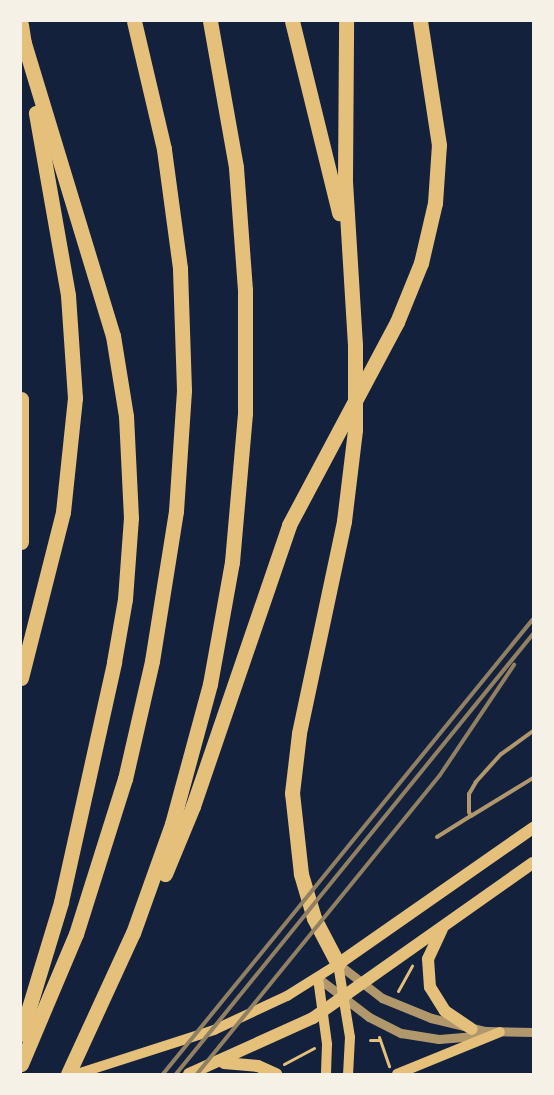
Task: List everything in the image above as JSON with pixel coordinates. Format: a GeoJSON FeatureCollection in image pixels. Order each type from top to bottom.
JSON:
{"type":"FeatureCollection","features":[{"type":"Feature","properties":{"kind":"highway"},"geometry":{"type":"LineString","coordinates":[[21,1064],[76,934],[125,779],[156,641],[177,504],[184,390],[180,268],[164,149],[134,21]]}},
{"type":"Feature","properties":{"kind":"highway"},"geometry":{"type":"LineString","coordinates":[[120,962],[164,849],[196,744],[223,623],[239,503],[246,351],[243,252],[232,138],[210,21]]}},
{"type":"Feature","properties":{"kind":"highway"},"geometry":{"type":"LineString","coordinates":[[292,21],[328,157],[353,323]]}},
{"type":"Feature","properties":{"kind":"highway"},"geometry":{"type":"LineString","coordinates":[[338,964],[328,947],[309,904],[293,826],[296,748],[351,472],[356,397],[345,180],[346,21]]}},
{"type":"Feature","properties":{"kind":"highway"},"geometry":{"type":"LineString","coordinates":[[68,1074],[193,806],[297,507],[397,322],[422,263],[435,203],[439,145],[420,21]]}},
{"type":"Feature","properties":{"kind":"highway"},"geometry":{"type":"LineString","coordinates":[[21,678],[63,512],[75,390],[65,276],[22,32]]}},
{"type":"Feature","properties":{"kind":"highway"},"geometry":{"type":"LineString","coordinates":[[21,1034],[61,902],[114,662],[125,599],[131,518],[128,434],[115,344],[22,32]]}},
{"type":"Feature","properties":{"kind":"highway"},"geometry":{"type":"LineString","coordinates":[[21,399],[21,542]]}},
{"type":"Feature","properties":{"kind":"main road"},"geometry":{"type":"LineString","coordinates":[[78,1074],[183,1042],[263,1009],[318,978],[533,828]]}},
{"type":"Feature","properties":{"kind":"main road"},"geometry":{"type":"LineString","coordinates":[[189,1074],[219,1064],[322,1012],[533,863]]}},
{"type":"Feature","properties":{"kind":"main road"},"geometry":{"type":"LineString","coordinates":[[450,920],[431,950],[428,978],[438,1004],[472,1028]]}},
{"type":"Feature","properties":{"kind":"main road"},"geometry":{"type":"LineString","coordinates":[[338,964],[350,1037],[348,1074]]}},
{"type":"Feature","properties":{"kind":"main road"},"geometry":{"type":"LineString","coordinates":[[318,978],[326,1074]]}},
{"type":"Feature","properties":{"kind":"main road"},"geometry":{"type":"LineString","coordinates":[[393,1071],[500,1032]]}},
{"type":"Feature","properties":{"kind":"main road"},"geometry":{"type":"LineString","coordinates":[[219,1064],[253,1065],[280,1069]]}},
{"type":"Feature","properties":{"kind":"street"},"geometry":{"type":"LineString","coordinates":[[338,964],[361,984],[398,1006],[472,1028],[500,1032]]}},
{"type":"Feature","properties":{"kind":"street"},"geometry":{"type":"LineString","coordinates":[[318,978],[379,1023],[416,1036],[449,1039],[500,1032],[533,1032]]}},
{"type":"Feature","properties":{"kind":"lane"},"geometry":{"type":"LineString","coordinates":[[471,816],[467,801],[476,782],[500,754],[533,731]]}},
{"type":"Feature","properties":{"kind":"lane"},"geometry":{"type":"LineString","coordinates":[[437,838],[533,778]]}},
{"type":"Feature","properties":{"kind":"path"},"geometry":{"type":"LineString","coordinates":[[398,992],[414,961],[420,962]]}},
{"type":"Feature","properties":{"kind":"path"},"geometry":{"type":"LineString","coordinates":[[370,1040],[380,1038],[393,1071]]}},
{"type":"Feature","properties":{"kind":"path"},"geometry":{"type":"LineString","coordinates":[[280,1069],[319,1045]]}},
{"type":"Feature","properties":{"kind":"railway"},"geometry":{"type":"LineString","coordinates":[[163,1074],[533,619]]}},
{"type":"Feature","properties":{"kind":"railway"},"geometry":{"type":"LineString","coordinates":[[176,1074],[533,634]]}},
{"type":"Feature","properties":{"kind":"railway"},"geometry":{"type":"LineString","coordinates":[[197,1074],[440,775],[514,665]]}}]}
